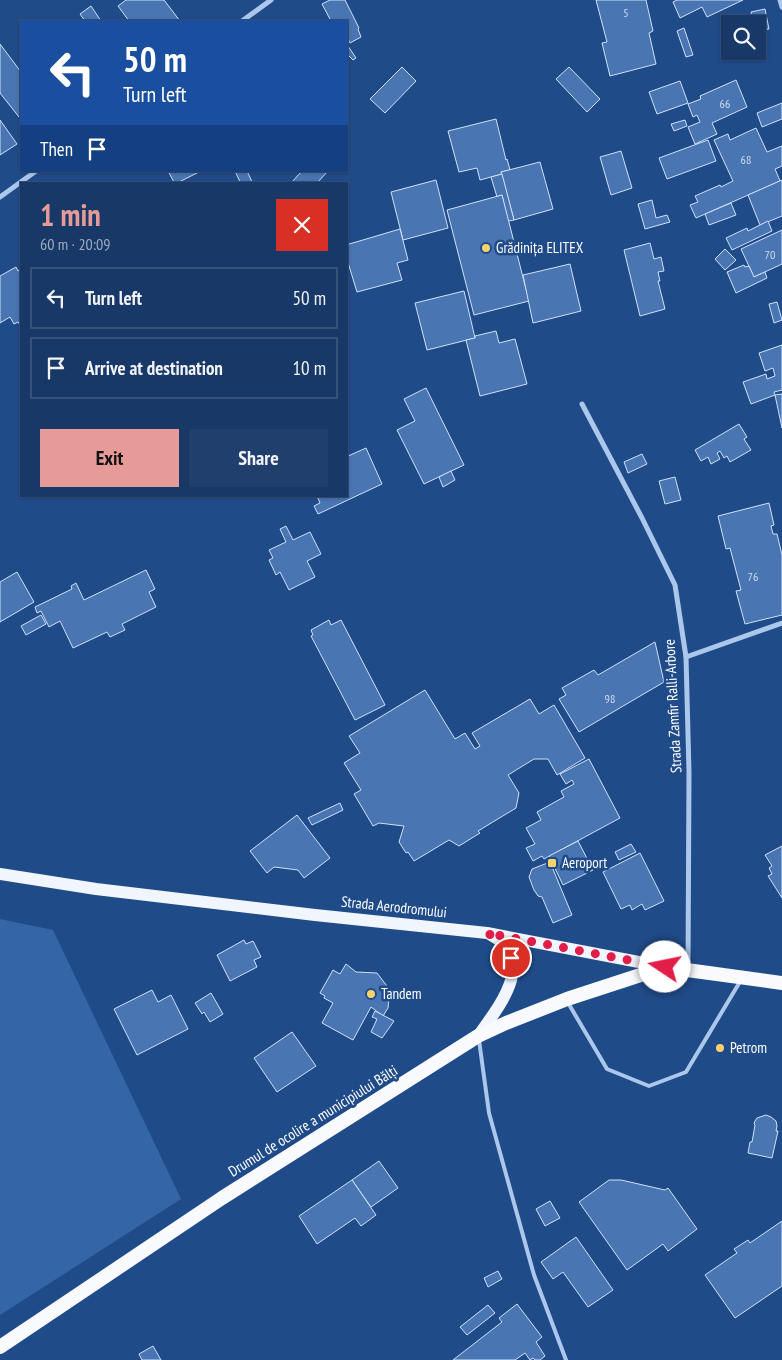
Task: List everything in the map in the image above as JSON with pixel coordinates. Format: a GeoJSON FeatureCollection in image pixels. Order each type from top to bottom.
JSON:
{"type":"FeatureCollection","features":[{"type":"Feature","properties":{"kind":"highway","name":"Strada Aerodromului"},"geometry":{"type":"LineString","coordinates":[[665,967],[782,983]]}},
{"type":"Feature","properties":{"kind":"highway","name":"Drumul de ocolire a municipiului Bălți"},"geometry":{"type":"LineString","coordinates":[[0,1347],[222,1198],[478,1036],[566,1000],[665,967]]}},
{"type":"Feature","properties":{"kind":"main road","name":"Strada Aerodromului"},"geometry":{"type":"LineString","coordinates":[[0,874],[96,889],[487,933],[665,967]]}},
{"type":"Feature","properties":{"kind":"main road"},"geometry":{"type":"LineString","coordinates":[[478,1036],[507,992],[514,970],[505,946],[487,933]]}},
{"type":"Feature","properties":{"kind":"street"},"geometry":{"type":"LineString","coordinates":[[243,20],[271,0]]}},
{"type":"Feature","properties":{"kind":"street"},"geometry":{"type":"LineString","coordinates":[[780,0],[782,7]]}},
{"type":"Feature","properties":{"kind":"street"},"geometry":{"type":"LineString","coordinates":[[21,182],[35,172]]}},
{"type":"Feature","properties":{"kind":"street"},"geometry":{"type":"LineString","coordinates":[[0,197],[20,183]]}},
{"type":"Feature","properties":{"kind":"street","name":"Strada Zamfir Ralli-Arbore"},"geometry":{"type":"LineString","coordinates":[[582,404],[675,585],[686,657],[689,772],[688,971]]}},
{"type":"Feature","properties":{"kind":"street"},"geometry":{"type":"LineString","coordinates":[[686,657],[782,623]]}},
{"type":"Feature","properties":{"kind":"lane"},"geometry":{"type":"LineString","coordinates":[[566,1000],[607,1069],[649,1086],[686,1072],[742,978]]}},
{"type":"Feature","properties":{"kind":"lane"},"geometry":{"type":"LineString","coordinates":[[478,1036],[489,1113],[534,1275],[566,1360]]}},
{"type":"Feature","properties":{"kind":"shaded area"},"geometry":{"type":"Polygon","coordinates":[[[0,919],[53,930],[181,1199],[0,1315],[0,919]]]}},
{"type":"Feature","properties":{"kind":"building"},"geometry":{"type":"Polygon","coordinates":[[[126,0],[164,0],[179,20],[128,20],[118,6],[126,0]]]}},
{"type":"Feature","properties":{"kind":"building"},"geometry":{"type":"Polygon","coordinates":[[[330,0],[345,0],[359,28],[361,37],[350,43],[348,39],[348,20],[330,20],[322,4],[330,0]]]}},
{"type":"Feature","properties":{"kind":"building"},"geometry":{"type":"Polygon","coordinates":[[[596,0],[646,0],[653,31],[649,33],[656,64],[610,76],[602,43],[607,42],[596,0]]]}},
{"type":"Feature","properties":{"kind":"building"},"geometry":{"type":"Polygon","coordinates":[[[677,0],[743,0],[707,17],[702,7],[680,18],[673,2],[677,0]]]}},
{"type":"Feature","properties":{"kind":"building"},"geometry":{"type":"Polygon","coordinates":[[[91,6],[100,20],[84,20],[80,14],[91,6]]]}},
{"type":"Feature","properties":{"kind":"building"},"geometry":{"type":"Polygon","coordinates":[[[765,9],[769,29],[766,30],[766,15],[752,15],[751,12],[765,9]]]}},
{"type":"Feature","properties":{"kind":"building"},"geometry":{"type":"Polygon","coordinates":[[[684,28],[693,55],[686,57],[677,31],[684,28]]]}},
{"type":"Feature","properties":{"kind":"building"},"geometry":{"type":"Polygon","coordinates":[[[0,44],[20,71],[19,117],[0,93],[0,44]]]}},
{"type":"Feature","properties":{"kind":"building"},"geometry":{"type":"Polygon","coordinates":[[[348,46],[356,58],[353,60],[349,56],[348,46]]]}},
{"type":"Feature","properties":{"kind":"building"},"geometry":{"type":"Polygon","coordinates":[[[402,67],[416,81],[385,113],[370,99],[402,67]]]}},
{"type":"Feature","properties":{"kind":"building"},"geometry":{"type":"Polygon","coordinates":[[[569,67],[600,99],[587,112],[556,79],[569,67]]]}},
{"type":"Feature","properties":{"kind":"building"},"geometry":{"type":"Polygon","coordinates":[[[736,80],[747,107],[712,123],[717,134],[695,144],[688,127],[700,122],[697,115],[693,117],[688,104],[701,99],[700,96],[736,80]]]}},
{"type":"Feature","properties":{"kind":"building"},"geometry":{"type":"Polygon","coordinates":[[[680,81],[688,103],[657,114],[649,92],[680,81]]]}},
{"type":"Feature","properties":{"kind":"building"},"geometry":{"type":"Polygon","coordinates":[[[782,103],[782,119],[762,127],[757,113],[782,103]]]}},
{"type":"Feature","properties":{"kind":"building"},"geometry":{"type":"Polygon","coordinates":[[[496,119],[510,170],[480,180],[477,168],[459,172],[448,131],[496,119]]]}},
{"type":"Feature","properties":{"kind":"building"},"geometry":{"type":"Polygon","coordinates":[[[0,120],[17,144],[0,155],[0,120]]]}},
{"type":"Feature","properties":{"kind":"building"},"geometry":{"type":"Polygon","coordinates":[[[685,120],[687,126],[674,131],[671,124],[685,120]]]}},
{"type":"Feature","properties":{"kind":"building"},"geometry":{"type":"Polygon","coordinates":[[[756,128],[767,152],[782,146],[782,166],[775,169],[780,181],[696,218],[690,205],[698,202],[695,196],[733,181],[714,140],[728,134],[730,140],[756,128]]]}},
{"type":"Feature","properties":{"kind":"building"},"geometry":{"type":"Polygon","coordinates":[[[708,140],[716,161],[667,179],[659,158],[708,140]]]}},
{"type":"Feature","properties":{"kind":"building"},"geometry":{"type":"Polygon","coordinates":[[[621,151],[632,188],[611,195],[600,157],[621,151]]]}},
{"type":"Feature","properties":{"kind":"building"},"geometry":{"type":"Polygon","coordinates":[[[540,162],[553,209],[514,220],[501,172],[540,162]]]}},
{"type":"Feature","properties":{"kind":"building"},"geometry":{"type":"Polygon","coordinates":[[[169,172],[199,172],[179,182],[174,182],[169,172]]]}},
{"type":"Feature","properties":{"kind":"building"},"geometry":{"type":"Polygon","coordinates":[[[235,172],[247,172],[252,182],[240,182],[235,172]]]}},
{"type":"Feature","properties":{"kind":"building"},"geometry":{"type":"Polygon","coordinates":[[[301,172],[327,172],[318,182],[292,182],[301,172]]]}},
{"type":"Feature","properties":{"kind":"building"},"geometry":{"type":"Polygon","coordinates":[[[502,174],[514,220],[508,221],[502,195],[497,197],[491,177],[502,174]]]}},
{"type":"Feature","properties":{"kind":"building"},"geometry":{"type":"Polygon","coordinates":[[[436,180],[448,228],[403,240],[391,192],[436,180]]]}},
{"type":"Feature","properties":{"kind":"building"},"geometry":{"type":"Polygon","coordinates":[[[782,180],[782,216],[760,225],[748,195],[782,180]]]}},
{"type":"Feature","properties":{"kind":"building","name":"Grădinița ELITEX"},"geometry":{"type":"Polygon","coordinates":[[[502,195],[529,301],[474,315],[447,210],[502,195]]]}},
{"type":"Feature","properties":{"kind":"building"},"geometry":{"type":"Polygon","coordinates":[[[652,200],[656,218],[667,215],[670,222],[645,229],[638,204],[652,200]]]}},
{"type":"Feature","properties":{"kind":"building"},"geometry":{"type":"Polygon","coordinates":[[[731,203],[736,215],[709,225],[705,214],[731,203]]]}},
{"type":"Feature","properties":{"kind":"building"},"geometry":{"type":"Polygon","coordinates":[[[768,221],[772,231],[732,250],[726,238],[747,228],[748,231],[768,221]]]}},
{"type":"Feature","properties":{"kind":"building"},"geometry":{"type":"Polygon","coordinates":[[[400,229],[408,260],[397,263],[402,280],[357,292],[348,263],[348,244],[400,229]]]}},
{"type":"Feature","properties":{"kind":"building"},"geometry":{"type":"Polygon","coordinates":[[[782,230],[782,264],[754,277],[741,249],[782,230]]]}},
{"type":"Feature","properties":{"kind":"building"},"geometry":{"type":"Polygon","coordinates":[[[650,243],[654,259],[661,257],[664,271],[658,272],[660,281],[658,281],[665,309],[640,316],[624,250],[650,243]]]}},
{"type":"Feature","properties":{"kind":"building"},"geometry":{"type":"Polygon","coordinates":[[[725,249],[736,260],[725,270],[715,259],[725,249]]]}},
{"type":"Feature","properties":{"kind":"building"},"geometry":{"type":"Polygon","coordinates":[[[570,264],[581,311],[533,323],[523,275],[570,264]]]}},
{"type":"Feature","properties":{"kind":"building"},"geometry":{"type":"Polygon","coordinates":[[[744,265],[745,267],[749,266],[754,277],[765,272],[767,278],[736,293],[727,272],[744,265]]]}},
{"type":"Feature","properties":{"kind":"building"},"geometry":{"type":"Polygon","coordinates":[[[16,267],[18,271],[20,270],[20,325],[18,322],[14,324],[10,317],[0,323],[0,276],[16,267]]]}},
{"type":"Feature","properties":{"kind":"building"},"geometry":{"type":"Polygon","coordinates":[[[464,291],[475,338],[427,350],[415,303],[464,291]]]}},
{"type":"Feature","properties":{"kind":"building"},"geometry":{"type":"Polygon","coordinates":[[[777,302],[782,320],[774,323],[769,304],[777,302]]]}},
{"type":"Feature","properties":{"kind":"building"},"geometry":{"type":"Polygon","coordinates":[[[496,331],[499,343],[515,339],[527,384],[480,396],[466,340],[496,331]]]}},
{"type":"Feature","properties":{"kind":"building"},"geometry":{"type":"Polygon","coordinates":[[[782,345],[782,390],[774,392],[775,395],[751,404],[743,382],[766,374],[767,379],[775,376],[773,368],[765,371],[759,353],[782,345]]]}},
{"type":"Feature","properties":{"kind":"building"},"geometry":{"type":"Polygon","coordinates":[[[426,388],[464,465],[424,484],[397,430],[415,421],[404,399],[426,388]]]}},
{"type":"Feature","properties":{"kind":"building"},"geometry":{"type":"Polygon","coordinates":[[[782,394],[782,428],[775,395],[782,394]]]}},
{"type":"Feature","properties":{"kind":"building"},"geometry":{"type":"Polygon","coordinates":[[[739,424],[747,437],[744,439],[751,450],[730,462],[727,456],[724,458],[720,451],[717,453],[720,459],[711,464],[708,457],[701,461],[695,450],[739,424]]]}},
{"type":"Feature","properties":{"kind":"building"},"geometry":{"type":"Polygon","coordinates":[[[366,448],[382,484],[318,514],[314,506],[320,503],[317,497],[348,497],[348,456],[366,448]]]}},
{"type":"Feature","properties":{"kind":"building"},"geometry":{"type":"Polygon","coordinates":[[[642,454],[647,464],[628,473],[624,462],[642,454]]]}},
{"type":"Feature","properties":{"kind":"building"},"geometry":{"type":"Polygon","coordinates":[[[451,471],[455,480],[443,487],[439,477],[451,471]]]}},
{"type":"Feature","properties":{"kind":"building"},"geometry":{"type":"Polygon","coordinates":[[[675,477],[681,500],[665,504],[659,481],[675,477]]]}},
{"type":"Feature","properties":{"kind":"building"},"geometry":{"type":"Polygon","coordinates":[[[769,503],[774,525],[771,526],[773,534],[777,534],[782,555],[782,615],[745,624],[736,591],[741,590],[730,548],[726,549],[718,516],[769,503]]]}},
{"type":"Feature","properties":{"kind":"building"},"geometry":{"type":"Polygon","coordinates":[[[286,526],[293,540],[310,532],[321,554],[307,561],[315,577],[289,590],[280,572],[276,575],[269,560],[273,558],[269,550],[286,542],[280,529],[286,526]]]}},
{"type":"Feature","properties":{"kind":"building"},"geometry":{"type":"Polygon","coordinates":[[[146,570],[155,589],[149,592],[156,607],[122,624],[125,630],[110,637],[107,632],[73,648],[60,621],[49,627],[41,611],[37,613],[35,607],[72,589],[71,586],[76,583],[84,600],[146,570]]]}},
{"type":"Feature","properties":{"kind":"building"},"geometry":{"type":"Polygon","coordinates":[[[17,572],[34,602],[0,622],[0,582],[17,572]]]}},
{"type":"Feature","properties":{"kind":"building"},"geometry":{"type":"Polygon","coordinates":[[[41,615],[46,624],[26,635],[21,626],[41,615]]]}},
{"type":"Feature","properties":{"kind":"building"},"geometry":{"type":"Polygon","coordinates":[[[329,620],[331,625],[341,620],[385,705],[355,720],[311,636],[313,635],[311,630],[329,620]]]}},
{"type":"Feature","properties":{"kind":"building"},"geometry":{"type":"Polygon","coordinates":[[[655,642],[664,682],[579,732],[559,699],[566,695],[562,688],[594,670],[598,675],[655,642]]]}},
{"type":"Feature","properties":{"kind":"building"},"geometry":{"type":"Polygon","coordinates":[[[425,690],[455,739],[465,733],[475,749],[480,746],[472,733],[530,699],[539,714],[554,705],[585,758],[557,775],[548,759],[534,759],[508,775],[519,793],[516,808],[478,831],[480,833],[459,846],[449,840],[414,861],[399,842],[404,826],[379,823],[373,826],[354,794],[361,790],[344,763],[360,753],[349,736],[425,690]]]}},
{"type":"Feature","properties":{"kind":"building"},"geometry":{"type":"Polygon","coordinates":[[[589,759],[620,818],[544,859],[542,856],[533,861],[526,848],[535,844],[526,828],[541,820],[537,812],[564,797],[561,791],[574,784],[572,780],[566,784],[560,774],[589,759]]]}},
{"type":"Feature","properties":{"kind":"building"},"geometry":{"type":"Polygon","coordinates":[[[340,803],[343,810],[312,825],[308,818],[340,803]]]}},
{"type":"Feature","properties":{"kind":"building"},"geometry":{"type":"Polygon","coordinates":[[[297,815],[330,858],[304,878],[298,870],[274,867],[267,873],[250,851],[297,815]]]}},
{"type":"Feature","properties":{"kind":"building"},"geometry":{"type":"Polygon","coordinates":[[[578,841],[593,870],[563,885],[549,856],[578,841]]]}},
{"type":"Feature","properties":{"kind":"building"},"geometry":{"type":"Polygon","coordinates":[[[631,844],[636,852],[619,860],[615,852],[631,844]]]}},
{"type":"Feature","properties":{"kind":"building"},"geometry":{"type":"Polygon","coordinates":[[[782,846],[782,898],[768,876],[772,874],[769,868],[772,866],[765,855],[782,846]]]}},
{"type":"Feature","properties":{"kind":"building"},"geometry":{"type":"Polygon","coordinates":[[[640,853],[664,901],[645,910],[642,904],[632,910],[630,905],[621,909],[603,872],[640,853]]]}},
{"type":"Feature","properties":{"kind":"building"},"geometry":{"type":"Polygon","coordinates":[[[550,862],[572,915],[553,923],[542,897],[538,896],[534,890],[529,877],[532,869],[550,862]]]}},
{"type":"Feature","properties":{"kind":"building"},"geometry":{"type":"Polygon","coordinates":[[[244,940],[246,944],[253,941],[261,957],[254,960],[257,967],[230,981],[217,955],[244,940]]]}},
{"type":"Feature","properties":{"kind":"building"},"geometry":{"type":"Polygon","coordinates":[[[346,964],[356,972],[377,973],[390,990],[388,1008],[383,1016],[371,1007],[353,1040],[322,1023],[333,1003],[324,998],[325,996],[320,993],[333,970],[340,974],[346,964]]]}},
{"type":"Feature","properties":{"kind":"building"},"geometry":{"type":"Polygon","coordinates":[[[152,990],[158,1002],[171,995],[188,1029],[137,1055],[114,1009],[152,990]]]}},
{"type":"Feature","properties":{"kind":"building"},"geometry":{"type":"Polygon","coordinates":[[[211,993],[223,1014],[210,1022],[195,1003],[211,993]]]}},
{"type":"Feature","properties":{"kind":"building"},"geometry":{"type":"Polygon","coordinates":[[[375,1011],[394,1021],[382,1038],[371,1032],[377,1019],[372,1017],[375,1011]]]}},
{"type":"Feature","properties":{"kind":"building"},"geometry":{"type":"Polygon","coordinates":[[[292,1032],[316,1066],[277,1092],[254,1058],[292,1032]]]}},
{"type":"Feature","properties":{"kind":"building"},"geometry":{"type":"Polygon","coordinates":[[[766,1115],[776,1121],[776,1131],[778,1131],[772,1158],[748,1153],[750,1142],[752,1142],[755,1121],[757,1118],[766,1115]]]}},
{"type":"Feature","properties":{"kind":"building"},"geometry":{"type":"Polygon","coordinates":[[[379,1161],[398,1188],[371,1207],[352,1180],[379,1161]]]}},
{"type":"Feature","properties":{"kind":"building"},"geometry":{"type":"Polygon","coordinates":[[[352,1180],[376,1215],[361,1226],[355,1218],[317,1244],[299,1216],[352,1180]]]}},
{"type":"Feature","properties":{"kind":"building"},"geometry":{"type":"Polygon","coordinates":[[[609,1180],[621,1180],[665,1190],[668,1188],[697,1229],[668,1251],[663,1244],[627,1270],[579,1202],[609,1180]]]}},
{"type":"Feature","properties":{"kind":"building"},"geometry":{"type":"Polygon","coordinates":[[[550,1201],[560,1218],[545,1226],[536,1209],[550,1201]]]}},
{"type":"Feature","properties":{"kind":"building"},"geometry":{"type":"Polygon","coordinates":[[[782,1221],[782,1286],[735,1318],[705,1275],[737,1253],[734,1249],[748,1240],[750,1243],[782,1221]]]}},
{"type":"Feature","properties":{"kind":"building"},"geometry":{"type":"Polygon","coordinates":[[[576,1237],[613,1290],[588,1307],[563,1272],[553,1279],[541,1262],[576,1237]]]}},
{"type":"Feature","properties":{"kind":"building"},"geometry":{"type":"Polygon","coordinates":[[[498,1271],[502,1279],[488,1287],[484,1278],[498,1271]]]}},
{"type":"Feature","properties":{"kind":"building"},"geometry":{"type":"Polygon","coordinates":[[[517,1304],[542,1337],[536,1342],[545,1356],[540,1360],[533,1358],[530,1360],[525,1353],[515,1360],[453,1360],[502,1322],[499,1318],[517,1304]]]}},
{"type":"Feature","properties":{"kind":"building"},"geometry":{"type":"Polygon","coordinates":[[[488,1305],[495,1313],[467,1335],[460,1327],[488,1305]]]}},
{"type":"Feature","properties":{"kind":"building"},"geometry":{"type":"Polygon","coordinates":[[[153,1346],[161,1360],[142,1360],[139,1354],[153,1346]]]}},
{"type":"Feature","properties":{"kind":"place","name":"Grădinița ELITEX"},"geometry":{"type":"Point","coordinates":[486,248]}},
{"type":"Feature","properties":{"kind":"place","name":"Aeroport"},"geometry":{"type":"Point","coordinates":[552,863]}},
{"type":"Feature","properties":{"kind":"place","name":"Tandem"},"geometry":{"type":"Point","coordinates":[371,994]}},
{"type":"Feature","properties":{"kind":"place","name":"Petrom"},"geometry":{"type":"Point","coordinates":[720,1048]}},
{"type":"Feature","properties":{"kind":"route"},"geometry":{"type":"LineString","coordinates":[[511,958],[505,946],[487,933],[665,967]]}}]}
